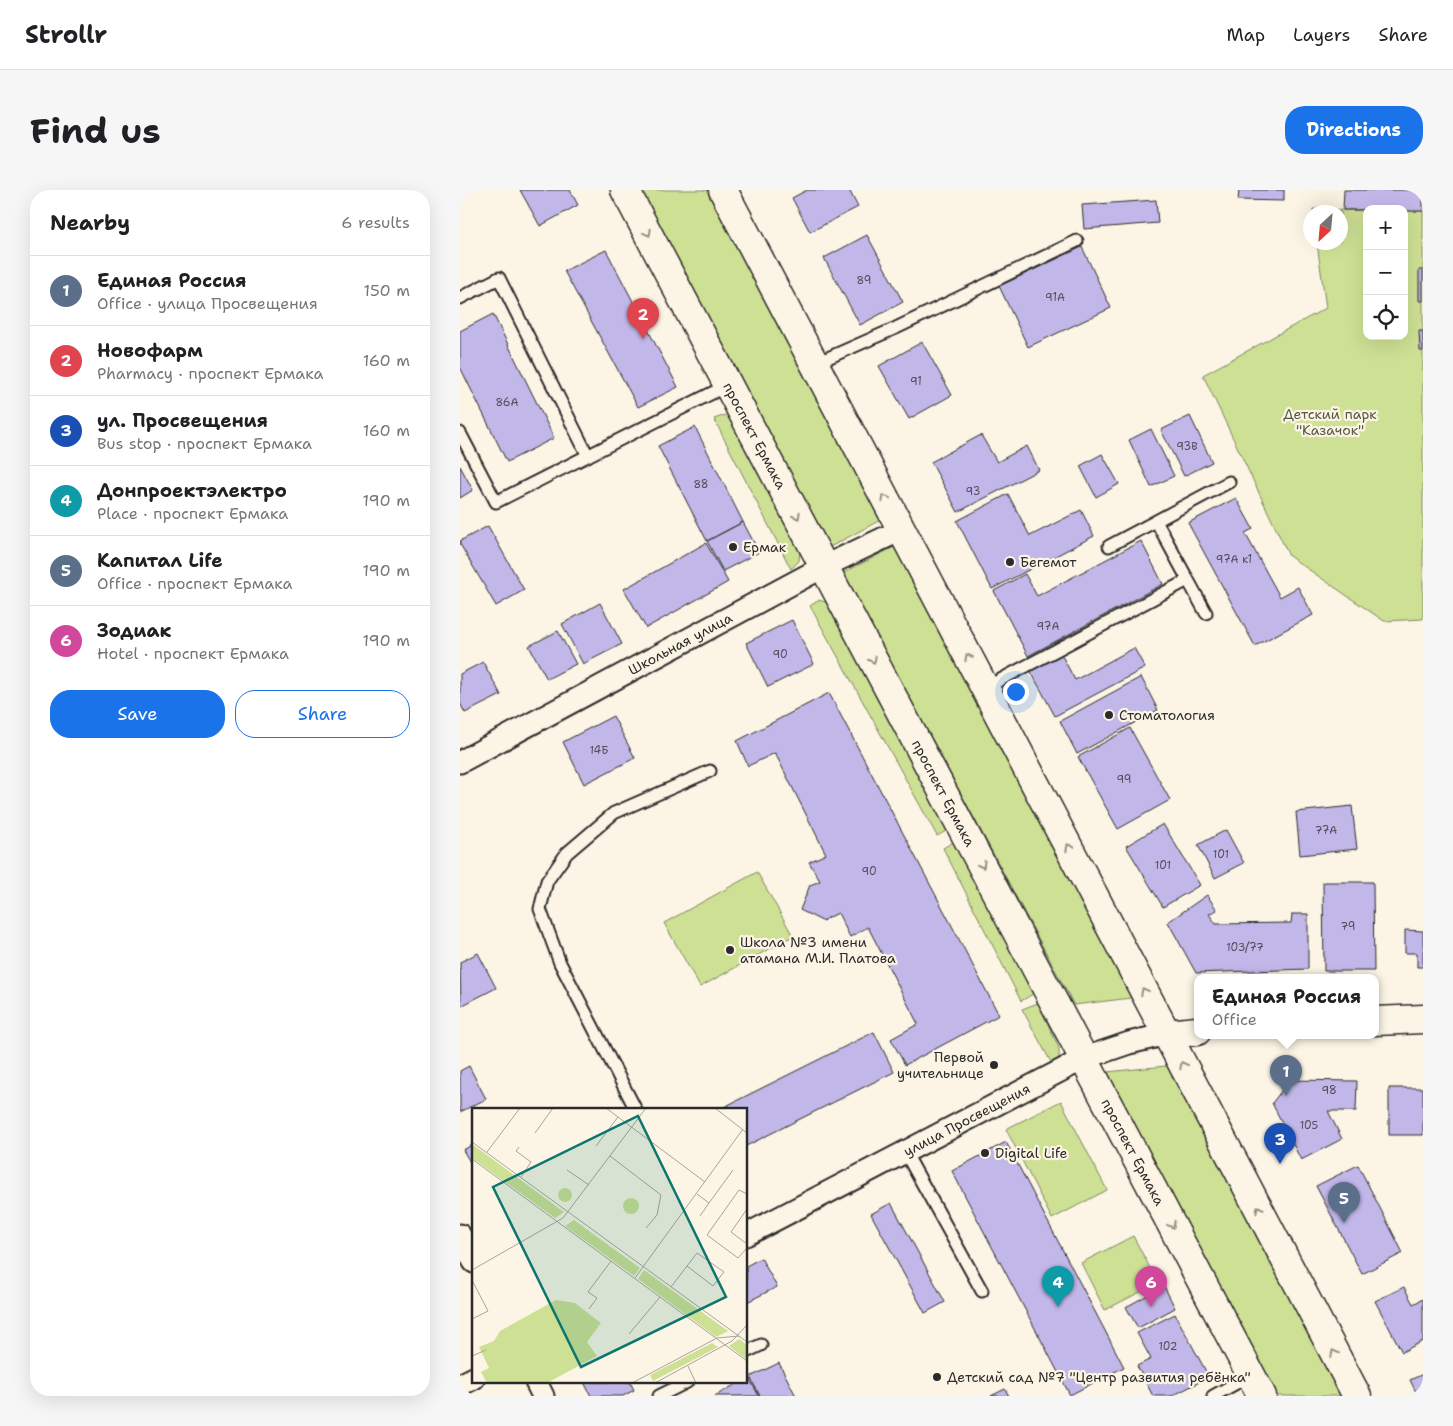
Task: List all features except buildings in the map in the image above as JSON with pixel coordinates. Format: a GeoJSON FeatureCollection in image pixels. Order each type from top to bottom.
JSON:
{"type":"FeatureCollection","features":[{"type":"Feature","properties":{"kind":"main road","name":"проспект Ермака"},"geometry":{"type":"LineString","coordinates":[[625,190],[1257,1385]]}},
{"type":"Feature","properties":{"kind":"main road"},"geometry":{"type":"LineString","coordinates":[[723,190],[1357,1396]]}},
{"type":"Feature","properties":{"kind":"main road"},"geometry":{"type":"LineString","coordinates":[[1379,1021],[1423,1019]]}},
{"type":"Feature","properties":{"kind":"main road","name":"улица Просвещения"},"geometry":{"type":"LineString","coordinates":[[1167,1034],[1194,1031]]}},
{"type":"Feature","properties":{"kind":"street","name":"Школьная улица"},"geometry":{"type":"LineString","coordinates":[[460,762],[823,567],[901,530]]}},
{"type":"Feature","properties":{"kind":"street","name":"улица Просвещения"},"geometry":{"type":"LineString","coordinates":[[748,1234],[1085,1058],[1129,1043],[1167,1034]]}},
{"type":"Feature","properties":{"kind":"street"},"geometry":{"type":"LineString","coordinates":[[460,1235],[472,1258]]}},
{"type":"Feature","properties":{"kind":"street"},"geometry":{"type":"LineString","coordinates":[[460,1385],[472,1379]]}},
{"type":"Feature","properties":{"kind":"street"},"geometry":{"type":"LineString","coordinates":[[537,1384],[543,1396]]}},
{"type":"Feature","properties":{"kind":"lane"},"geometry":{"type":"LineString","coordinates":[[814,364],[896,328],[1077,241]]}},
{"type":"Feature","properties":{"kind":"lane"},"geometry":{"type":"LineString","coordinates":[[460,298],[499,278],[588,456]]}},
{"type":"Feature","properties":{"kind":"lane"},"geometry":{"type":"LineString","coordinates":[[460,433],[496,502],[728,385]]}},
{"type":"Feature","properties":{"kind":"lane"},"geometry":{"type":"LineString","coordinates":[[1109,546],[1229,482]]}},
{"type":"Feature","properties":{"kind":"lane"},"geometry":{"type":"LineString","coordinates":[[1156,521],[1206,613]]}},
{"type":"Feature","properties":{"kind":"lane"},"geometry":{"type":"LineString","coordinates":[[985,688],[1188,580]]}},
{"type":"Feature","properties":{"kind":"lane"},"geometry":{"type":"LineString","coordinates":[[635,1108],[560,963],[540,909],[546,881],[567,853],[614,813],[710,771]]}},
{"type":"Feature","properties":{"kind":"lane"},"geometry":{"type":"LineString","coordinates":[[905,1152],[982,1291]]}},
{"type":"Feature","properties":{"kind":"lane"},"geometry":{"type":"LineString","coordinates":[[748,1351],[761,1345]]}},
{"type":"Feature","properties":{"kind":"lane"},"geometry":{"type":"LineString","coordinates":[[659,1396],[683,1384]]}},
{"type":"Feature","properties":{"kind":"lane"},"geometry":{"type":"LineString","coordinates":[[1214,1396],[1257,1385]]}},
{"type":"Feature","properties":{"kind":"green space"},"geometry":{"type":"Polygon","coordinates":[[[639,190],[716,190],[886,517],[828,548],[639,190]]]}},
{"type":"Feature","properties":{"kind":"green space","name":"Детский парк \"Казачок\""},"geometry":{"type":"Polygon","coordinates":[[[1348,210],[1363,211],[1363,340],[1408,340],[1408,211],[1423,211],[1423,619],[1384,621],[1289,556],[1203,375],[1326,308],[1318,250],[1348,250],[1348,210]]]}},
{"type":"Feature","properties":{"kind":"green space"},"geometry":{"type":"Polygon","coordinates":[[[731,413],[800,551],[799,561],[791,569],[714,419],[731,413]]]}},
{"type":"Feature","properties":{"kind":"green space"},"geometry":{"type":"Polygon","coordinates":[[[900,544],[1139,997],[1074,1005],[843,573],[900,544]]]}},
{"type":"Feature","properties":{"kind":"green space"},"geometry":{"type":"Polygon","coordinates":[[[819,600],[828,603],[950,829],[937,836],[810,606],[819,600]]]}},
{"type":"Feature","properties":{"kind":"green space"},"geometry":{"type":"Polygon","coordinates":[[[955,841],[1033,994],[1021,1001],[943,848],[955,841]]]}},
{"type":"Feature","properties":{"kind":"green space"},"geometry":{"type":"Polygon","coordinates":[[[757,872],[793,936],[700,987],[664,923],[757,872]]]}},
{"type":"Feature","properties":{"kind":"green space"},"geometry":{"type":"Polygon","coordinates":[[[1038,1003],[1059,1048],[1059,1058],[1052,1064],[1022,1009],[1038,1003]]]}},
{"type":"Feature","properties":{"kind":"green space"},"geometry":{"type":"Polygon","coordinates":[[[1175,1065],[1350,1396],[1276,1396],[1107,1072],[1175,1065]]]}},
{"type":"Feature","properties":{"kind":"green space"},"geometry":{"type":"Polygon","coordinates":[[[1061,1101],[1107,1190],[1052,1219],[1006,1129],[1061,1101]]]}},
{"type":"Feature","properties":{"kind":"green space"},"geometry":{"type":"Polygon","coordinates":[[[1133,1236],[1158,1283],[1105,1310],[1081,1263],[1133,1236]]]}},
{"type":"Feature","properties":{"kind":"place","name":"Новофарм"},"geometry":{"type":"Point","coordinates":[643,339]}},
{"type":"Feature","properties":{"kind":"place","name":"Ермак"},"geometry":{"type":"Point","coordinates":[733,547]}},
{"type":"Feature","properties":{"kind":"place","name":"Бегемот"},"geometry":{"type":"Point","coordinates":[1010,562]}},
{"type":"Feature","properties":{"kind":"place","name":"Стоматология"},"geometry":{"type":"Point","coordinates":[1109,715]}},
{"type":"Feature","properties":{"kind":"place","name":"Школа №3 имени атамана М.И. Платова"},"geometry":{"type":"Point","coordinates":[730,950]}},
{"type":"Feature","properties":{"kind":"place","name":"Первой учительнице"},"geometry":{"type":"Point","coordinates":[994,1065]}},
{"type":"Feature","properties":{"kind":"place","name":"Единая Россия"},"geometry":{"type":"Point","coordinates":[1286,1096]}},
{"type":"Feature","properties":{"kind":"place","name":"Digital Life"},"geometry":{"type":"Point","coordinates":[985,1153]}},
{"type":"Feature","properties":{"kind":"place","name":"ул. Просвещения"},"geometry":{"type":"Point","coordinates":[1280,1164]}},
{"type":"Feature","properties":{"kind":"place","name":"Капитал Life"},"geometry":{"type":"Point","coordinates":[1344,1223]}},
{"type":"Feature","properties":{"kind":"place","name":"Донпроектэлектро"},"geometry":{"type":"Point","coordinates":[1058,1307]}},
{"type":"Feature","properties":{"kind":"place","name":"Зодиак"},"geometry":{"type":"Point","coordinates":[1151,1307]}},
{"type":"Feature","properties":{"kind":"place","name":"Детский сад №7 \"Центр развития ребёнка\""},"geometry":{"type":"Point","coordinates":[937,1377]}}]}
